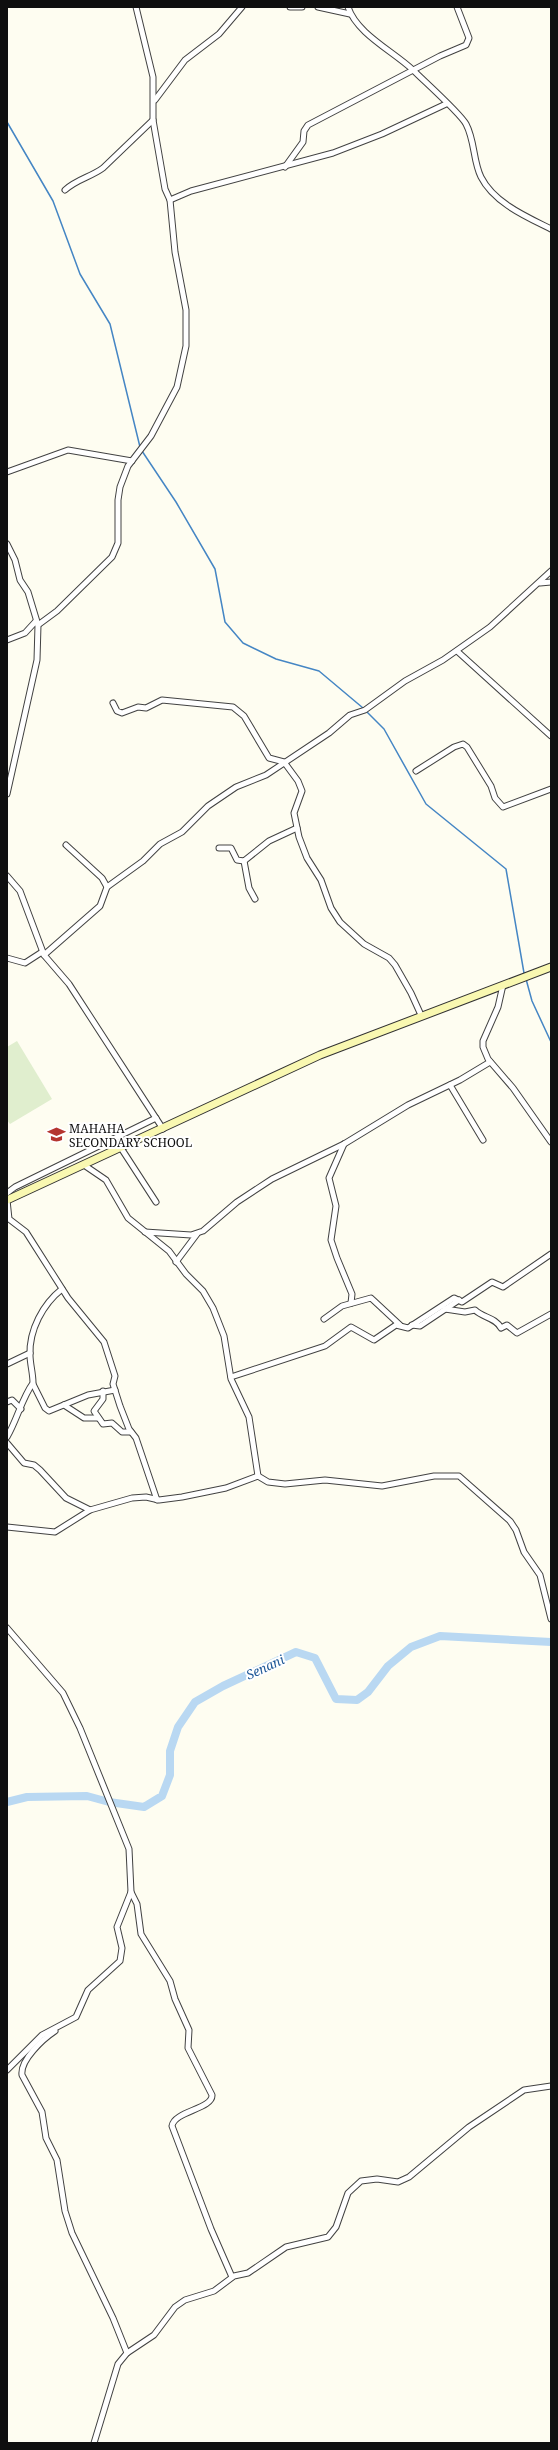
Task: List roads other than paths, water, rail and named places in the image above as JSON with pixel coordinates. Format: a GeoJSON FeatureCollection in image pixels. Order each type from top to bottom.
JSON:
{"type":"FeatureCollection","features":[{"type":"Feature","properties":{"kind":"main road"},"geometry":{"type":"LineString","coordinates":[[7,1200],[320,1054],[420,1015],[551,967]]}},
{"type":"Feature","properties":{"kind":"street"},"geometry":{"type":"LineString","coordinates":[[7,640],[25,633],[37,623],[57,611],[112,557],[118,543],[118,500],[124,477],[132,461],[151,436],[177,387],[186,346],[186,310],[175,252],[170,200],[165,189],[153,120],[153,77],[136,7]]}},
{"type":"Feature","properties":{"kind":"street"},"geometry":{"type":"LineString","coordinates":[[154,101],[161,89],[185,60],[219,34],[242,7]]}},
{"type":"Feature","properties":{"kind":"street"},"geometry":{"type":"LineString","coordinates":[[290,7],[302,7]]}},
{"type":"Feature","properties":{"kind":"street"},"geometry":{"type":"LineString","coordinates":[[318,7],[350,14]]}},
{"type":"Feature","properties":{"kind":"street"},"geometry":{"type":"LineString","coordinates":[[348,7],[350,14],[370,35],[413,70],[466,124],[481,177],[489,189],[518,212],[551,229]]}},
{"type":"Feature","properties":{"kind":"street"},"geometry":{"type":"LineString","coordinates":[[285,167],[303,142],[304,131],[308,125],[413,70],[460,48],[469,42],[457,7]]}},
{"type":"Feature","properties":{"kind":"street"},"geometry":{"type":"LineString","coordinates":[[170,200],[191,191],[333,153],[382,134],[446,104]]}},
{"type":"Feature","properties":{"kind":"street"},"geometry":{"type":"LineString","coordinates":[[65,190],[83,177],[94,175],[153,120]]}},
{"type":"Feature","properties":{"kind":"street"},"geometry":{"type":"LineString","coordinates":[[7,472],[68,450],[132,461]]}},
{"type":"Feature","properties":{"kind":"street"},"geometry":{"type":"LineString","coordinates":[[7,544],[15,560],[20,580],[28,592],[37,623],[38,660],[9,776],[7,794]]}},
{"type":"Feature","properties":{"kind":"street"},"geometry":{"type":"LineString","coordinates":[[7,958],[25,963],[43,953],[100,906],[107,887],[142,861],[160,844],[182,832],[196,815],[236,787],[263,776],[330,733],[350,715],[371,707],[405,681],[457,651],[490,627],[540,583],[551,571]]}},
{"type":"Feature","properties":{"kind":"street"},"geometry":{"type":"LineString","coordinates":[[540,583],[551,582]]}},
{"type":"Feature","properties":{"kind":"street"},"geometry":{"type":"LineString","coordinates":[[457,651],[551,736]]}},
{"type":"Feature","properties":{"kind":"street"},"geometry":{"type":"LineString","coordinates":[[113,703],[117,711],[122,713],[138,707],[145,708],[162,700],[233,708],[244,716],[269,758],[284,762],[298,781],[302,791],[295,810],[300,843],[321,880],[336,916],[364,944],[389,958],[395,965],[411,993],[420,1015]]}},
{"type":"Feature","properties":{"kind":"street"},"geometry":{"type":"LineString","coordinates":[[416,771],[454,747],[463,744],[468,747],[491,786],[495,798],[503,807],[551,789]]}},
{"type":"Feature","properties":{"kind":"street"},"geometry":{"type":"LineString","coordinates":[[219,848],[231,848],[237,860],[244,861],[269,841],[297,828]]}},
{"type":"Feature","properties":{"kind":"street"},"geometry":{"type":"LineString","coordinates":[[66,845],[102,878],[107,887]]}},
{"type":"Feature","properties":{"kind":"street"},"geometry":{"type":"LineString","coordinates":[[244,861],[249,888],[255,899]]}},
{"type":"Feature","properties":{"kind":"street"},"geometry":{"type":"LineString","coordinates":[[7,876],[21,894],[43,953],[68,984],[162,1129]]}},
{"type":"Feature","properties":{"kind":"street"},"geometry":{"type":"LineString","coordinates":[[503,985],[498,1007],[483,1041],[490,1062],[509,1083],[551,1142]]}},
{"type":"Feature","properties":{"kind":"street"},"geometry":{"type":"LineString","coordinates":[[176,1262],[197,1234],[212,1226],[237,1202],[256,1189],[294,1167],[344,1144],[408,1105],[450,1085],[490,1062]]}},
{"type":"Feature","properties":{"kind":"street"},"geometry":{"type":"LineString","coordinates":[[450,1085],[483,1140]]}},
{"type":"Feature","properties":{"kind":"street"},"geometry":{"type":"LineString","coordinates":[[7,1193],[15,1187],[156,1118]]}},
{"type":"Feature","properties":{"kind":"street"},"geometry":{"type":"LineString","coordinates":[[344,1144],[329,1178],[336,1206],[331,1240],[352,1294],[351,1303]]}},
{"type":"Feature","properties":{"kind":"street"},"geometry":{"type":"LineString","coordinates":[[120,1148],[156,1202]]}},
{"type":"Feature","properties":{"kind":"street"},"geometry":{"type":"LineString","coordinates":[[84,1165],[106,1180],[128,1218],[169,1251],[176,1262],[203,1291],[213,1308],[224,1336],[231,1377],[249,1417],[258,1476]]}},
{"type":"Feature","properties":{"kind":"street"},"geometry":{"type":"LineString","coordinates":[[7,1200],[9,1219],[26,1232],[62,1289],[104,1342],[115,1376],[113,1384],[115,1390],[131,1432],[136,1438],[157,1500]]}},
{"type":"Feature","properties":{"kind":"street"},"geometry":{"type":"LineString","coordinates":[[145,1232],[197,1234]]}},
{"type":"Feature","properties":{"kind":"street"},"geometry":{"type":"LineString","coordinates":[[324,1319],[342,1306],[371,1298],[400,1325],[407,1328],[454,1298],[464,1301],[492,1282],[503,1287],[551,1254]]}},
{"type":"Feature","properties":{"kind":"street"},"geometry":{"type":"LineString","coordinates":[[62,1289],[45,1305],[35,1327],[30,1353],[33,1384],[48,1411],[88,1395],[103,1391],[115,1390]]}},
{"type":"Feature","properties":{"kind":"street"},"geometry":{"type":"LineString","coordinates":[[412,1325],[420,1326],[459,1300]]}},
{"type":"Feature","properties":{"kind":"street"},"geometry":{"type":"LineString","coordinates":[[445,1309],[465,1312],[475,1310],[478,1314],[495,1319],[501,1328],[507,1326],[517,1333],[551,1314]]}},
{"type":"Feature","properties":{"kind":"street"},"geometry":{"type":"LineString","coordinates":[[231,1377],[325,1346],[351,1327],[374,1340],[400,1325]]}},
{"type":"Feature","properties":{"kind":"street"},"geometry":{"type":"LineString","coordinates":[[7,1364],[30,1353]]}},
{"type":"Feature","properties":{"kind":"street"},"geometry":{"type":"LineString","coordinates":[[7,1437],[21,1409],[28,1389],[33,1384]]}},
{"type":"Feature","properties":{"kind":"street"},"geometry":{"type":"LineString","coordinates":[[103,1391],[103,1399],[94,1411],[101,1424],[112,1423],[122,1432],[131,1432]]}},
{"type":"Feature","properties":{"kind":"street"},"geometry":{"type":"LineString","coordinates":[[7,1402],[12,1400],[21,1409]]}},
{"type":"Feature","properties":{"kind":"street"},"geometry":{"type":"LineString","coordinates":[[64,1405],[84,1418],[98,1418]]}},
{"type":"Feature","properties":{"kind":"street"},"geometry":{"type":"LineString","coordinates":[[7,1443],[24,1463],[34,1465],[40,1470],[66,1498],[90,1510]]}},
{"type":"Feature","properties":{"kind":"street"},"geometry":{"type":"LineString","coordinates":[[7,1527],[55,1532],[90,1510],[132,1498],[146,1497],[157,1500],[208,1493],[258,1476],[268,1482],[285,1484],[325,1480],[382,1486],[434,1476],[462,1478],[510,1521],[516,1530],[524,1552],[540,1575],[551,1619]]}},
{"type":"Feature","properties":{"kind":"street"},"geometry":{"type":"LineString","coordinates":[[7,1628],[36,1664],[56,1684],[72,1711],[129,1849],[131,1892],[118,1922],[122,1948],[120,1961],[88,1990],[76,2017],[44,2040],[23,2065],[22,2075],[42,2112],[46,2138],[57,2160],[64,2205],[72,2233],[113,2318],[127,2353]]}},
{"type":"Feature","properties":{"kind":"street"},"geometry":{"type":"LineString","coordinates":[[131,1892],[138,1904],[141,1934],[170,1981],[175,2000],[189,2030],[188,2048],[212,2095],[209,2102],[177,2118],[172,2126],[211,2229],[232,2277]]}},
{"type":"Feature","properties":{"kind":"street"},"geometry":{"type":"LineString","coordinates":[[7,2070],[42,2035],[63,2026]]}},
{"type":"Feature","properties":{"kind":"street"},"geometry":{"type":"LineString","coordinates":[[94,2443],[115,2372],[127,2353],[154,2335],[170,2312],[180,2303],[214,2290],[232,2277],[248,2273],[286,2247],[328,2237],[336,2227],[348,2193],[361,2181],[369,2179],[387,2182],[401,2181],[432,2160],[469,2127],[524,2090],[542,2086],[551,2086]]}},
{"type":"Feature","properties":{"kind":"waterway"},"geometry":{"type":"LineString","coordinates":[[7,122],[53,201],[80,274],[110,324],[140,447]]}},
{"type":"Feature","properties":{"kind":"waterway"},"geometry":{"type":"LineString","coordinates":[[142,451],[176,502],[215,569],[225,622],[243,643],[276,659],[319,671],[363,708]]}},
{"type":"Feature","properties":{"kind":"waterway"},"geometry":{"type":"LineString","coordinates":[[366,711],[384,729],[426,804],[506,869],[524,973]]}},
{"type":"Feature","properties":{"kind":"waterway"},"geometry":{"type":"LineString","coordinates":[[526,979],[532,1001],[551,1042]]}},
{"type":"Feature","properties":{"kind":"waterway","name":"Senani"},"geometry":{"type":"LineString","coordinates":[[7,1802],[27,1797],[87,1796],[109,1802],[144,1807],[162,1796],[170,1775],[170,1751],[178,1727],[195,1702],[223,1686],[296,1652],[315,1658],[336,1699],[357,1700],[368,1692],[388,1666],[411,1647],[440,1636],[551,1642]]}},
{"type":"Feature","properties":{"kind":"place","name":"MAHAHA SECONDARY SCHOOL"},"geometry":{"type":"Point","coordinates":[56,1135]}}]}
